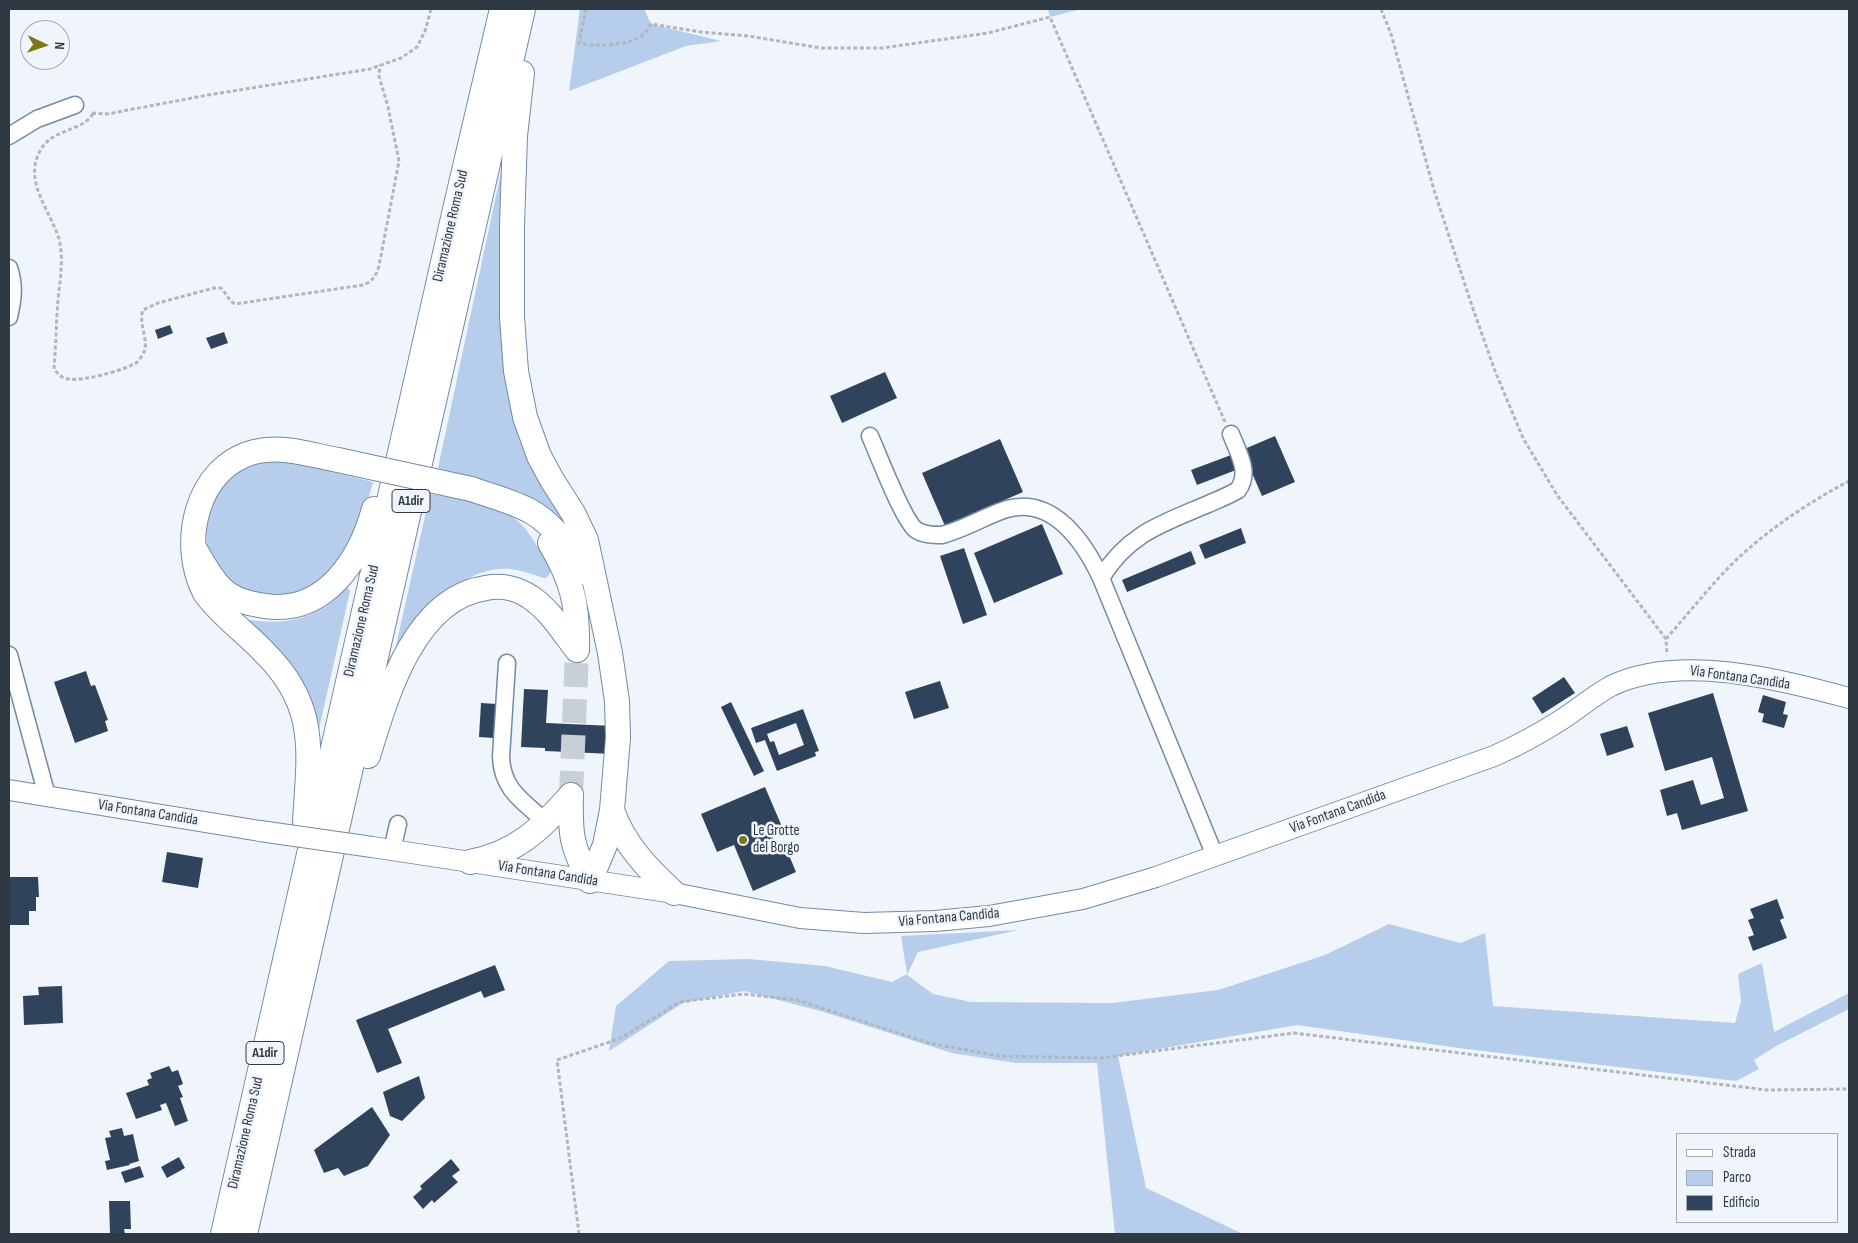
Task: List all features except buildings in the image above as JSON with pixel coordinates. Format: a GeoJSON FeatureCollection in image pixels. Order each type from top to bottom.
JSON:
{"type":"FeatureCollection","features":[{"type":"Feature","properties":{"kind":"highway","name":"Diramazione Roma Sud"},"geometry":{"type":"LineString","coordinates":[[223,1234],[502,9]]}},
{"type":"Feature","properties":{"kind":"highway","name":"Diramazione Roma Sud"},"geometry":{"type":"LineString","coordinates":[[245,1234],[523,9]]}},
{"type":"Feature","properties":{"kind":"highway"},"geometry":{"type":"LineString","coordinates":[[533,9],[523,71],[516,136],[512,225],[512,317],[516,371],[521,404],[529,430],[545,468],[582,531],[595,581],[612,665],[618,738],[612,810],[605,845],[590,881]]}},
{"type":"Feature","properties":{"kind":"highway"},"geometry":{"type":"LineString","coordinates":[[194,548],[214,580],[224,591],[249,603],[275,608],[296,605],[313,599],[332,584],[349,565],[361,546],[374,510],[456,205]]}},
{"type":"Feature","properties":{"kind":"highway"},"geometry":{"type":"LineString","coordinates":[[306,872],[305,829],[309,757],[308,738],[303,714],[297,698],[284,675],[266,654],[205,593],[199,578],[194,548],[195,519],[202,497],[218,476],[241,457],[256,452],[276,450],[338,460],[471,490],[513,503],[531,511],[548,524],[563,540],[595,581]]}},
{"type":"Feature","properties":{"kind":"highway"},"geometry":{"type":"LineString","coordinates":[[300,993],[373,737],[402,663],[423,628],[438,612],[456,598],[468,592],[492,587],[503,587],[520,591],[537,602],[554,620],[577,650],[576,613],[570,582],[555,551],[531,511]]}},
{"type":"Feature","properties":{"kind":"highway"},"geometry":{"type":"LineString","coordinates":[[470,862],[510,850],[546,822],[571,795],[570,822],[573,844],[590,881]]}},
{"type":"Feature","properties":{"kind":"highway"},"geometry":{"type":"LineString","coordinates":[[612,810],[622,834],[632,850],[674,893]]}},
{"type":"Feature","properties":{"kind":"main road","name":"Via Fontana Candida"},"geometry":{"type":"LineString","coordinates":[[9,790],[260,831],[674,893],[814,920],[864,923],[935,921],[989,916],[1083,899],[1156,877],[1494,756],[1531,739],[1609,688],[1636,677],[1668,670],[1706,671],[1742,675],[1801,686],[1849,698]]}},
{"type":"Feature","properties":{"kind":"street"},"geometry":{"type":"LineString","coordinates":[[9,136],[37,119],[75,105]]}},
{"type":"Feature","properties":{"kind":"street"},"geometry":{"type":"LineString","coordinates":[[9,268],[13,293],[9,317]]}},
{"type":"Feature","properties":{"kind":"street"},"geometry":{"type":"LineString","coordinates":[[1101,578],[1113,560],[1128,544],[1138,537],[1159,525],[1238,490],[1243,480],[1244,469],[1231,434]]}},
{"type":"Feature","properties":{"kind":"street"},"geometry":{"type":"LineString","coordinates":[[870,436],[906,519],[917,530],[932,536],[942,535],[1007,509],[1020,507],[1035,508],[1057,518],[1076,536],[1101,578],[1215,856]]}},
{"type":"Feature","properties":{"kind":"street"},"geometry":{"type":"LineString","coordinates":[[9,655],[47,796]]}},
{"type":"Feature","properties":{"kind":"street"},"geometry":{"type":"LineString","coordinates":[[507,663],[501,757],[502,772],[512,791],[546,822]]}},
{"type":"Feature","properties":{"kind":"street"},"geometry":{"type":"LineString","coordinates":[[392,850],[398,824]]}},
{"type":"Feature","properties":{"kind":"path"},"geometry":{"type":"LineString","coordinates":[[75,105],[84,106],[93,114],[107,114],[208,95],[370,69],[401,58],[417,47],[425,31],[431,9]]}},
{"type":"Feature","properties":{"kind":"path"},"geometry":{"type":"LineString","coordinates":[[586,9],[579,43],[588,45],[628,42],[643,34],[651,24],[701,32],[748,36],[821,48],[882,48],[988,33],[1050,17],[1231,434]]}},
{"type":"Feature","properties":{"kind":"path"},"geometry":{"type":"LineString","coordinates":[[1382,9],[1391,34],[1434,190],[1495,372],[1524,438],[1557,495],[1666,639],[1668,670]]}},
{"type":"Feature","properties":{"kind":"path"},"geometry":{"type":"LineString","coordinates":[[93,114],[84,124],[53,136],[42,146],[35,163],[35,177],[39,194],[58,238],[62,253],[62,275],[58,299],[54,369],[60,376],[69,379],[97,376],[136,364],[144,352],[144,334],[140,318],[142,310],[158,303],[214,288],[221,288],[226,292],[229,300],[235,304],[345,288],[371,282],[376,276],[379,266],[399,161],[388,107],[379,76],[380,65]]}},
{"type":"Feature","properties":{"kind":"path"},"geometry":{"type":"LineString","coordinates":[[1666,639],[1717,579],[1755,543],[1790,516],[1849,481]]}},
{"type":"Feature","properties":{"kind":"path"},"geometry":{"type":"LineString","coordinates":[[579,1234],[557,1060],[621,1038],[680,1002],[743,994],[797,1000],[929,1043],[999,1056],[1100,1058],[1294,1032],[1767,1090],[1849,1089]]}},
{"type":"Feature","properties":{"kind":"green space"},"geometry":{"type":"Polygon","coordinates":[[[580,9],[644,9],[651,24],[721,41],[686,46],[569,91],[580,9]]]}},
{"type":"Feature","properties":{"kind":"green space"},"geometry":{"type":"Polygon","coordinates":[[[1048,9],[1081,9],[1050,17],[1048,9]]]}},
{"type":"Feature","properties":{"kind":"green space"},"geometry":{"type":"Polygon","coordinates":[[[506,169],[505,330],[566,525],[545,506],[521,492],[438,468],[501,172],[506,169]]]}},
{"type":"Feature","properties":{"kind":"green space"},"geometry":{"type":"Polygon","coordinates":[[[282,461],[373,482],[365,512],[327,582],[284,603],[227,586],[207,547],[206,523],[215,494],[231,477],[249,466],[282,461]]]}},
{"type":"Feature","properties":{"kind":"green space"},"geometry":{"type":"Polygon","coordinates":[[[430,494],[490,506],[512,517],[530,535],[551,570],[546,578],[510,569],[491,570],[474,576],[459,584],[444,596],[395,650],[430,494]]]}},
{"type":"Feature","properties":{"kind":"green space"},"geometry":{"type":"Polygon","coordinates":[[[347,587],[350,591],[317,738],[245,619],[279,622],[301,618],[331,603],[347,587]]]}},
{"type":"Feature","properties":{"kind":"green space"},"geometry":{"type":"Polygon","coordinates":[[[1389,924],[1460,943],[1485,933],[1493,1006],[1735,1023],[1741,1001],[1738,974],[1762,963],[1774,1032],[1849,993],[1849,1009],[1778,1045],[1754,1060],[1759,1069],[1736,1081],[1466,1049],[1297,1025],[1118,1056],[1146,1188],[1243,1234],[1115,1234],[1097,1063],[1016,1063],[952,1053],[824,1012],[744,991],[683,1003],[609,1051],[616,1006],[669,961],[749,959],[825,966],[892,982],[907,974],[901,936],[1019,930],[918,952],[907,975],[933,994],[971,1002],[1112,1003],[1218,990],[1325,955],[1389,924]]]}},
{"type":"Feature","properties":{"kind":"tunnel"},"geometry":{"type":"LineString","coordinates":[[571,795],[577,650]]}},
{"type":"Feature","properties":{"kind":"place","name":"Le Grotte del Borgo"},"geometry":{"type":"Point","coordinates":[743,840]}}]}
